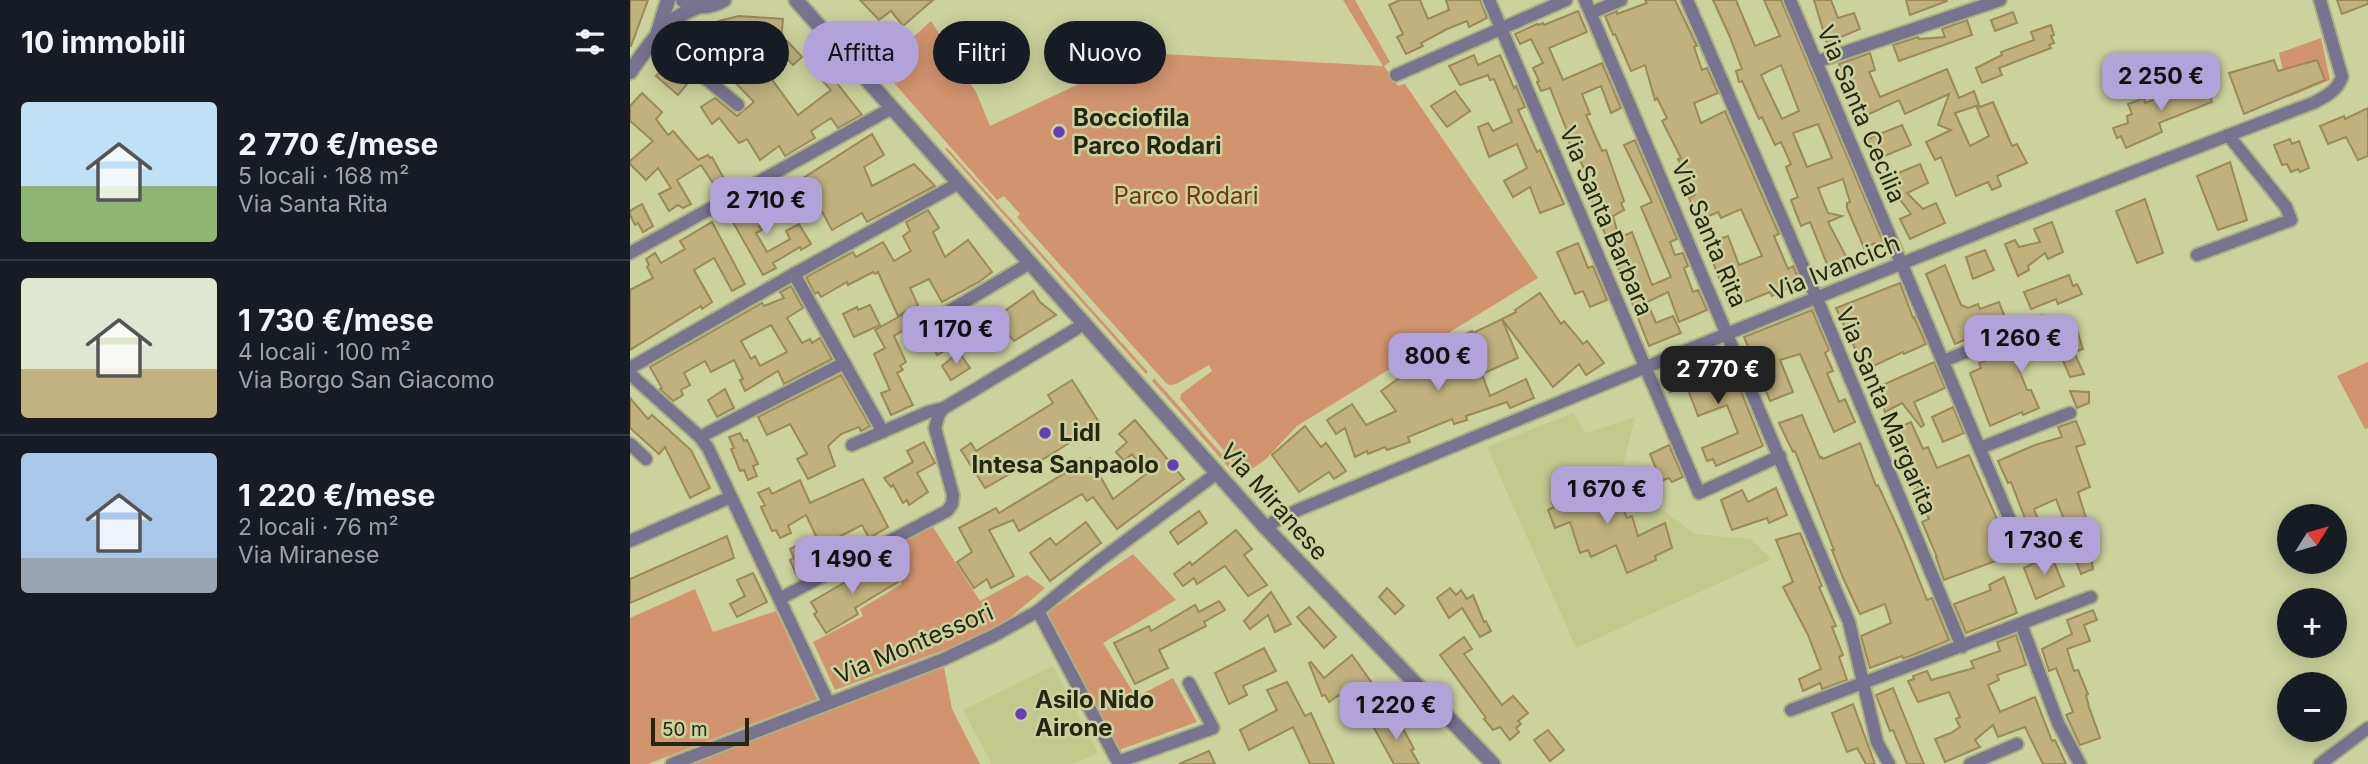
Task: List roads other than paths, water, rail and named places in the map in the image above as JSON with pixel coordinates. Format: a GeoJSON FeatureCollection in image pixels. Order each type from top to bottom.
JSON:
{"type":"FeatureCollection","features":[{"type":"Feature","properties":{"kind":"street"},"geometry":{"type":"LineString","coordinates":[[661,21],[668,0]]}},
{"type":"Feature","properties":{"kind":"street"},"geometry":{"type":"LineString","coordinates":[[683,0],[697,7]]}},
{"type":"Feature","properties":{"kind":"street"},"geometry":{"type":"LineString","coordinates":[[672,21],[680,14],[697,7],[707,7],[724,0]]}},
{"type":"Feature","properties":{"kind":"street","name":"Via Miranese"},"geometry":{"type":"LineString","coordinates":[[781,0],[808,15]]}},
{"type":"Feature","properties":{"kind":"street","name":"Via Miranese"},"geometry":{"type":"LineString","coordinates":[[796,0],[1266,528],[1490,763]]}},
{"type":"Feature","properties":{"kind":"street","name":"Via Santa Barbara"},"geometry":{"type":"LineString","coordinates":[[1489,0],[1699,493],[1780,456]]}},
{"type":"Feature","properties":{"kind":"street"},"geometry":{"type":"LineString","coordinates":[[1396,75],[1566,0]]}},
{"type":"Feature","properties":{"kind":"street","name":"Via Santa Rita"},"geometry":{"type":"LineString","coordinates":[[1585,0],[1849,622],[1877,742],[1889,764]]}},
{"type":"Feature","properties":{"kind":"street"},"geometry":{"type":"LineString","coordinates":[[1591,13],[1621,0]]}},
{"type":"Feature","properties":{"kind":"street","name":"Via Santa Margarita"},"geometry":{"type":"LineString","coordinates":[[1687,0],[1816,298],[1962,647]]}},
{"type":"Feature","properties":{"kind":"street","name":"Via Santa Cecilia"},"geometry":{"type":"LineString","coordinates":[[1790,0],[2012,525]]}},
{"type":"Feature","properties":{"kind":"street"},"geometry":{"type":"LineString","coordinates":[[1816,62],[2000,0]]}},
{"type":"Feature","properties":{"kind":"street","name":"Via Ivancich"},"geometry":{"type":"LineString","coordinates":[[1266,528],[1298,510],[1728,333],[2313,103],[2330,94],[2340,83],[2341,70],[2320,0]]}},
{"type":"Feature","properties":{"kind":"street"},"geometry":{"type":"LineString","coordinates":[[630,72],[651,43]]}},
{"type":"Feature","properties":{"kind":"street"},"geometry":{"type":"LineString","coordinates":[[713,84],[738,105]]}},
{"type":"Feature","properties":{"kind":"street"},"geometry":{"type":"LineString","coordinates":[[630,253],[892,108]]}},
{"type":"Feature","properties":{"kind":"street"},"geometry":{"type":"LineString","coordinates":[[2197,255],[2291,220],[2286,207],[2228,135]]}},
{"type":"Feature","properties":{"kind":"street"},"geometry":{"type":"LineString","coordinates":[[630,368],[959,183]]}},
{"type":"Feature","properties":{"kind":"street"},"geometry":{"type":"LineString","coordinates":[[934,320],[1030,263]]}},
{"type":"Feature","properties":{"kind":"street"},"geometry":{"type":"LineString","coordinates":[[794,274],[883,432]]}},
{"type":"Feature","properties":{"kind":"street"},"geometry":{"type":"LineString","coordinates":[[852,445],[928,412],[944,408],[1084,322]]}},
{"type":"Feature","properties":{"kind":"street"},"geometry":{"type":"LineString","coordinates":[[1943,360],[2042,322]]}},
{"type":"Feature","properties":{"kind":"street"},"geometry":{"type":"LineString","coordinates":[[700,437],[844,363]]}},
{"type":"Feature","properties":{"kind":"street"},"geometry":{"type":"LineString","coordinates":[[630,374],[700,437],[708,448],[828,702]]}},
{"type":"Feature","properties":{"kind":"street"},"geometry":{"type":"LineString","coordinates":[[781,598],[947,511],[952,505],[952,491],[935,428],[944,408]]}},
{"type":"Feature","properties":{"kind":"street"},"geometry":{"type":"LineString","coordinates":[[1980,448],[2070,413]]}},
{"type":"Feature","properties":{"kind":"street"},"geometry":{"type":"LineString","coordinates":[[630,444],[646,458]]}},
{"type":"Feature","properties":{"kind":"street","name":"Via Montessori"},"geometry":{"type":"LineString","coordinates":[[672,764],[967,650],[1038,611],[1099,561],[1217,473]]}},
{"type":"Feature","properties":{"kind":"street"},"geometry":{"type":"LineString","coordinates":[[630,541],[731,497]]}},
{"type":"Feature","properties":{"kind":"street"},"geometry":{"type":"LineString","coordinates":[[1791,710],[2091,597]]}},
{"type":"Feature","properties":{"kind":"street"},"geometry":{"type":"LineString","coordinates":[[1038,611],[1115,763],[1213,727],[1189,683]]}},
{"type":"Feature","properties":{"kind":"street"},"geometry":{"type":"LineString","coordinates":[[2021,624],[2058,723],[2080,764]]}},
{"type":"Feature","properties":{"kind":"street"},"geometry":{"type":"LineString","coordinates":[[2320,764],[2368,728]]}},
{"type":"Feature","properties":{"kind":"street"},"geometry":{"type":"LineString","coordinates":[[1970,764],[2017,744]]}},
{"type":"Feature","properties":{"kind":"place","name":"Bocciofila Parco Rodari"},"geometry":{"type":"Point","coordinates":[1059,132]}},
{"type":"Feature","properties":{"kind":"place","name":"Lidl"},"geometry":{"type":"Point","coordinates":[1045,433]}},
{"type":"Feature","properties":{"kind":"place","name":"Intesa Sanpaolo"},"geometry":{"type":"Point","coordinates":[1173,465]}},
{"type":"Feature","properties":{"kind":"place","name":"Asilo Nido Airone"},"geometry":{"type":"Point","coordinates":[1021,714]}},
{"type":"Feature","properties":{"kind":"park label","name":"Parco Rodari"},"geometry":{"type":"Point","coordinates":[1186,196]}}]}
